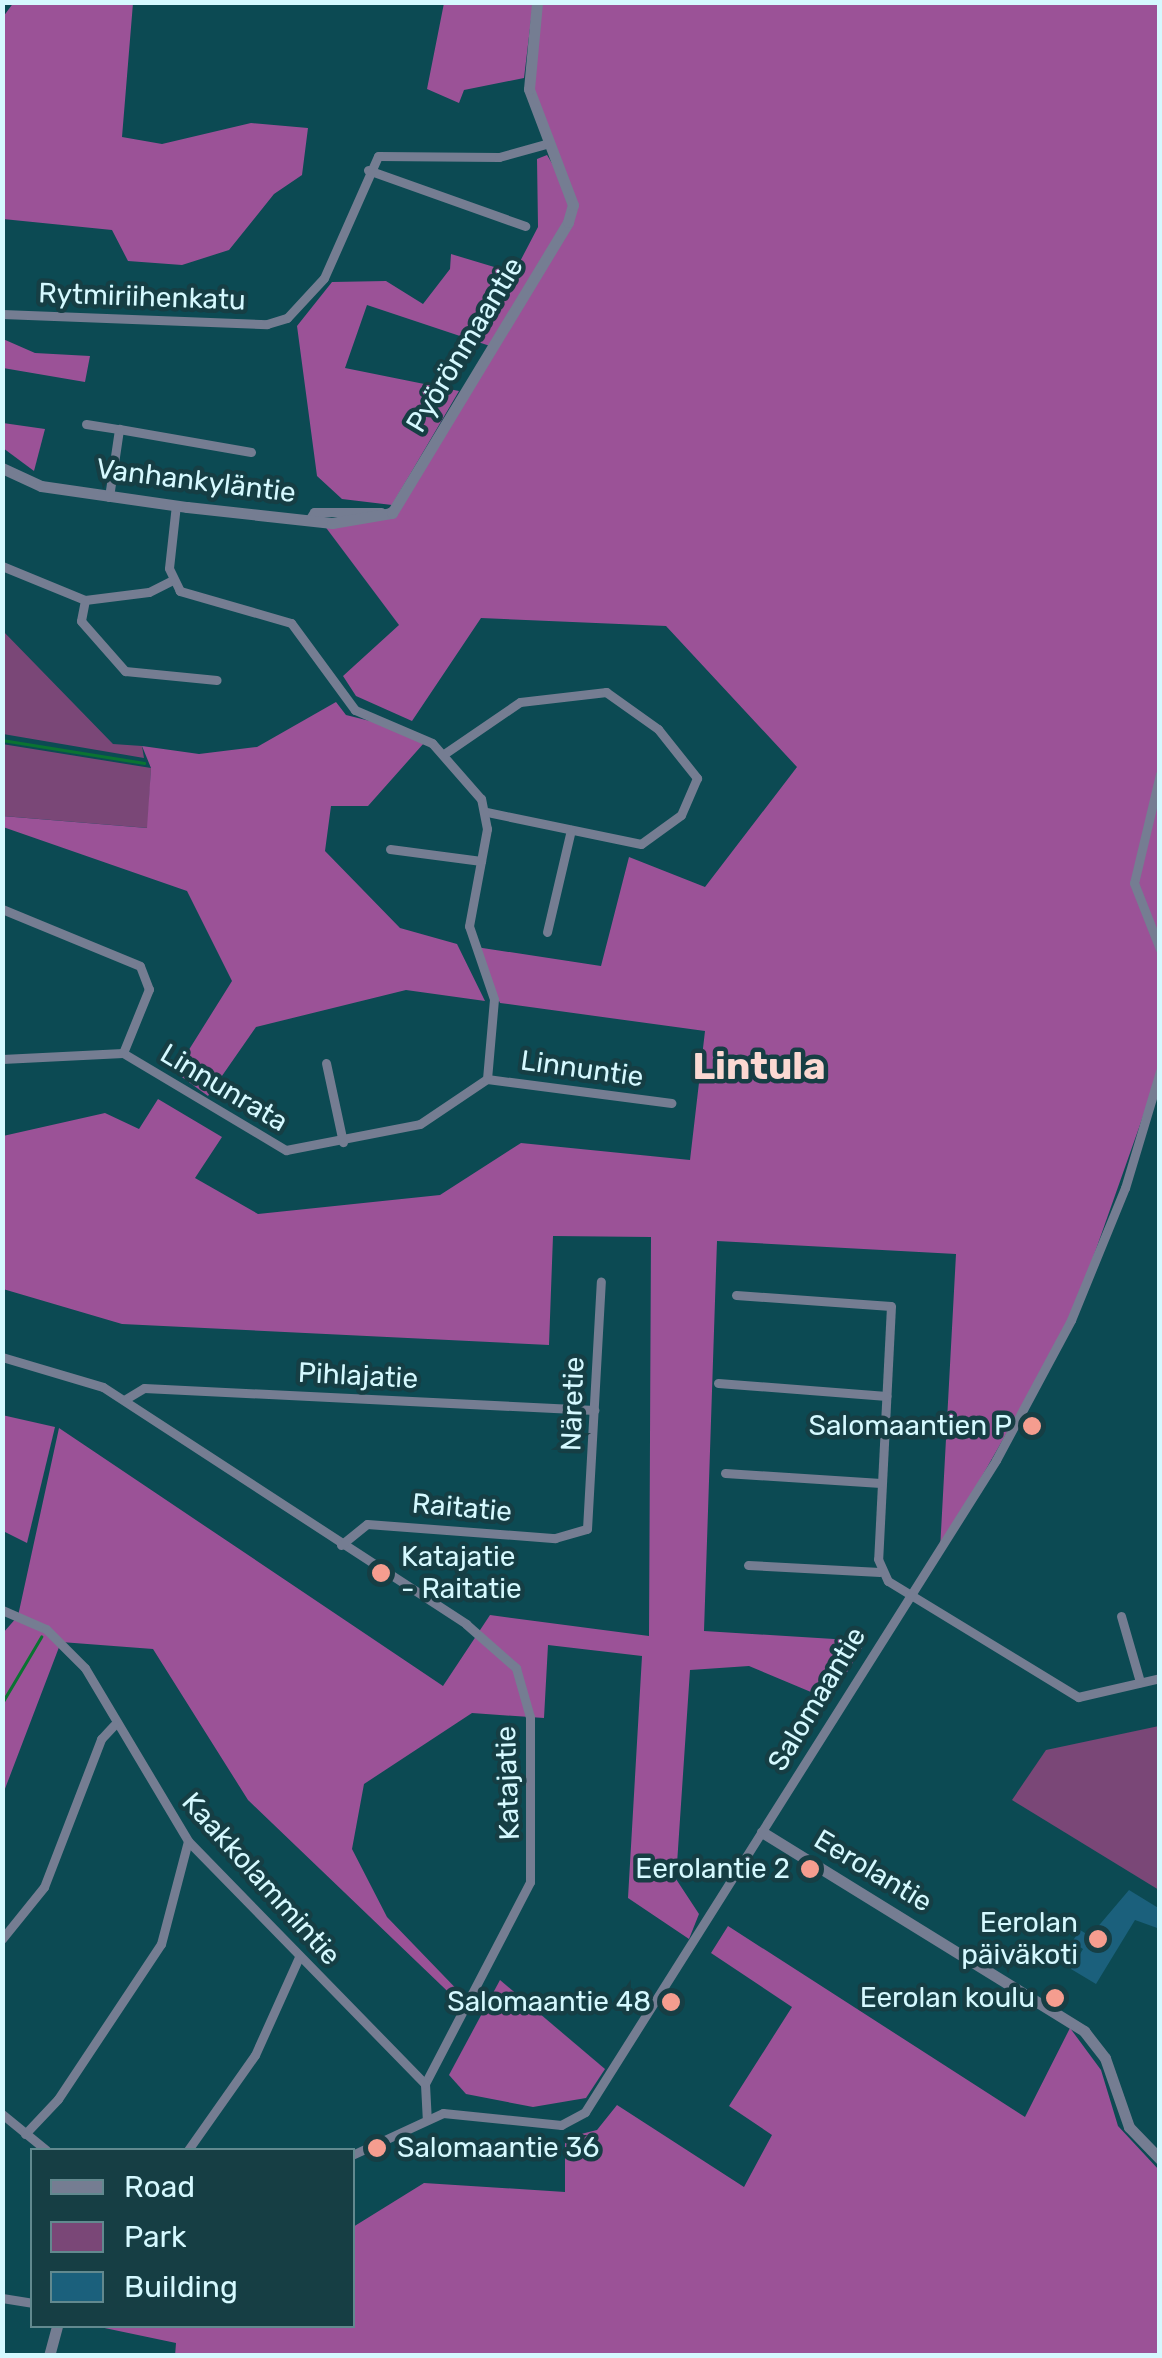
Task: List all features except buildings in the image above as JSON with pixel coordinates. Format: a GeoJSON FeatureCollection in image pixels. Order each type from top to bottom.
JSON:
{"type":"FeatureCollection","features":[{"type":"Feature","properties":{"kind":"street","name":"Pyörönmaantie"},"geometry":{"type":"LineString","coordinates":[[392,513],[568,222],[573,205],[546,144],[529,89],[537,2]]}},
{"type":"Feature","properties":{"kind":"street"},"geometry":{"type":"LineString","coordinates":[[525,226],[368,170],[378,156],[498,157],[546,144]]}},
{"type":"Feature","properties":{"kind":"street","name":"Rytmiriihenkatu"},"geometry":{"type":"LineString","coordinates":[[2,314],[268,324],[287,318],[324,278],[368,170]]}},
{"type":"Feature","properties":{"kind":"street"},"geometry":{"type":"LineString","coordinates":[[86,424],[251,452]]}},
{"type":"Feature","properties":{"kind":"street"},"geometry":{"type":"LineString","coordinates":[[109,497],[119,429]]}},
{"type":"Feature","properties":{"kind":"street","name":"Vanhankyläntie"},"geometry":{"type":"LineString","coordinates":[[2,468],[20,478],[109,497],[176,505],[309,520],[368,521],[392,513]]}},
{"type":"Feature","properties":{"kind":"street"},"geometry":{"type":"LineString","coordinates":[[171,581],[176,505]]}},
{"type":"Feature","properties":{"kind":"street"},"geometry":{"type":"LineString","coordinates":[[309,520],[314,512],[392,513]]}},
{"type":"Feature","properties":{"kind":"street"},"geometry":{"type":"LineString","coordinates":[[2,566],[84,600],[150,592],[171,581]]}},
{"type":"Feature","properties":{"kind":"street"},"geometry":{"type":"LineString","coordinates":[[171,581],[196,596],[291,623],[354,710],[413,730],[444,754],[486,812],[469,926],[494,998],[487,1078]]}},
{"type":"Feature","properties":{"kind":"street"},"geometry":{"type":"LineString","coordinates":[[84,600],[81,620],[125,672],[217,680]]}},
{"type":"Feature","properties":{"kind":"street"},"geometry":{"type":"LineString","coordinates":[[444,754],[520,702],[588,691],[624,700],[694,766],[694,795],[655,841],[571,830],[486,812]]}},
{"type":"Feature","properties":{"kind":"street"},"geometry":{"type":"LineString","coordinates":[[1160,774],[1134,883],[1160,949]]}},
{"type":"Feature","properties":{"kind":"street"},"geometry":{"type":"LineString","coordinates":[[546,932],[571,830]]}},
{"type":"Feature","properties":{"kind":"street"},"geometry":{"type":"LineString","coordinates":[[390,849],[481,862]]}},
{"type":"Feature","properties":{"kind":"street"},"geometry":{"type":"LineString","coordinates":[[2,909],[140,966],[149,989],[144,1012],[123,1054]]}},
{"type":"Feature","properties":{"kind":"street","name":"Linnunrata"},"geometry":{"type":"LineString","coordinates":[[2,1059],[123,1054],[274,1150],[343,1142],[420,1124],[487,1078]]}},
{"type":"Feature","properties":{"kind":"street"},"geometry":{"type":"LineString","coordinates":[[326,1063],[343,1142]]}},
{"type":"Feature","properties":{"kind":"street","name":"Salomaantie"},"geometry":{"type":"LineString","coordinates":[[355,2153],[427,2117],[462,2112],[561,2125],[586,2112],[907,1595],[996,1460],[1072,1320],[1124,1188],[1160,1070]]}},
{"type":"Feature","properties":{"kind":"street","name":"Linnuntie"},"geometry":{"type":"LineString","coordinates":[[487,1078],[671,1103]]}},
{"type":"Feature","properties":{"kind":"street","name":"Näretie"},"geometry":{"type":"LineString","coordinates":[[587,1529],[601,1280]]}},
{"type":"Feature","properties":{"kind":"street"},"geometry":{"type":"LineString","coordinates":[[736,1295],[890,1306],[880,1572]]}},
{"type":"Feature","properties":{"kind":"street","name":"Katajatie"},"geometry":{"type":"LineString","coordinates":[[2,1357],[74,1375],[124,1400],[341,1546],[466,1624],[516,1668],[530,1717],[530,1882],[425,2084]]}},
{"type":"Feature","properties":{"kind":"street"},"geometry":{"type":"LineString","coordinates":[[718,1384],[886,1396]]}},
{"type":"Feature","properties":{"kind":"street","name":"Pihlajatie"},"geometry":{"type":"LineString","coordinates":[[124,1400],[144,1388],[594,1410]]}},
{"type":"Feature","properties":{"kind":"street"},"geometry":{"type":"LineString","coordinates":[[724,1473],[881,1483]]}},
{"type":"Feature","properties":{"kind":"street","name":"Raitatie"},"geometry":{"type":"LineString","coordinates":[[341,1546],[367,1524],[554,1538],[587,1529]]}},
{"type":"Feature","properties":{"kind":"street"},"geometry":{"type":"LineString","coordinates":[[748,1565],[880,1572],[907,1595],[1078,1696],[1160,1678]]}},
{"type":"Feature","properties":{"kind":"street","name":"Kaakkolammintie"},"geometry":{"type":"LineString","coordinates":[[2,1610],[61,1642],[85,1668],[114,1725],[188,1841],[425,2084]]}},
{"type":"Feature","properties":{"kind":"street"},"geometry":{"type":"LineString","coordinates":[[1122,1616],[1140,1682]]}},
{"type":"Feature","properties":{"kind":"street"},"geometry":{"type":"LineString","coordinates":[[2,1938],[44,1888],[101,1739],[114,1725]]}},
{"type":"Feature","properties":{"kind":"street","name":"Eerolantie"},"geometry":{"type":"LineString","coordinates":[[762,1832],[1084,2031],[1105,2058],[1129,2127],[1160,2158]]}},
{"type":"Feature","properties":{"kind":"street"},"geometry":{"type":"LineString","coordinates":[[26,2134],[58,2099],[161,1944],[188,1841]]}},
{"type":"Feature","properties":{"kind":"street"},"geometry":{"type":"LineString","coordinates":[[189,2148],[256,2055],[298,1958]]}},
{"type":"Feature","properties":{"kind":"street"},"geometry":{"type":"LineString","coordinates":[[425,2084],[427,2117]]}},
{"type":"Feature","properties":{"kind":"street"},"geometry":{"type":"LineString","coordinates":[[2,2114],[44,2148]]}},
{"type":"Feature","properties":{"kind":"street"},"geometry":{"type":"LineString","coordinates":[[2,2298],[30,2303]]}},
{"type":"Feature","properties":{"kind":"street"},"geometry":{"type":"LineString","coordinates":[[49,2356],[56,2328]]}},
{"type":"Feature","properties":{"kind":"green space"},"geometry":{"type":"Polygon","coordinates":[[[2,630],[113,744],[142,746],[144,758],[3,734],[2,630]]]}},
{"type":"Feature","properties":{"kind":"green space"},"geometry":{"type":"Polygon","coordinates":[[[2,744],[151,768],[148,828],[3,816],[2,744]]]}},
{"type":"Feature","properties":{"kind":"green space"},"geometry":{"type":"Polygon","coordinates":[[[1159,1726],[1159,1890],[1012,1800],[1046,1750],[1159,1726]]]}},
{"type":"Feature","properties":{"kind":"shaded area"},"geometry":{"type":"Polygon","coordinates":[[[14,2],[133,3],[122,137],[162,144],[251,123],[308,128],[302,175],[274,194],[229,250],[182,265],[128,261],[112,230],[3,219],[3,17],[14,2]]]}},
{"type":"Feature","properties":{"kind":"shaded area"},"geometry":{"type":"Polygon","coordinates":[[[444,3],[533,3],[524,78],[464,90],[459,103],[427,89],[444,3]]]}},
{"type":"Feature","properties":{"kind":"shaded area"},"geometry":{"type":"Polygon","coordinates":[[[537,3],[1159,3],[1159,1071],[1071,1320],[940,1550],[956,1254],[717,1241],[704,1631],[866,1641],[830,1700],[749,1666],[690,1670],[676,1879],[699,1914],[689,1939],[628,1898],[642,1656],[548,1645],[544,1718],[472,1713],[364,1784],[352,1849],[387,1917],[470,2003],[466,2009],[248,1800],[153,1649],[61,1642],[3,1794],[3,1633],[18,1616],[59,1428],[443,1686],[490,1615],[649,1636],[651,1237],[553,1236],[549,1345],[122,1324],[3,1289],[3,1136],[105,1113],[139,1129],[158,1099],[222,1137],[195,1178],[258,1214],[440,1195],[521,1143],[690,1160],[705,1031],[500,1003],[476,947],[601,966],[629,857],[705,887],[797,767],[666,626],[481,618],[412,721],[356,696],[343,676],[399,625],[321,521],[368,521],[408,496],[444,420],[494,354],[554,238],[493,347],[367,305],[345,368],[459,391],[392,505],[342,499],[317,476],[297,326],[332,282],[386,281],[423,304],[450,269],[451,254],[514,273],[538,227],[537,159],[547,155],[562,180],[533,112],[529,59],[537,3]]]}},
{"type":"Feature","properties":{"kind":"shaded area"},"geometry":{"type":"Polygon","coordinates":[[[3,339],[35,353],[90,356],[85,382],[3,368],[3,339]]]}},
{"type":"Feature","properties":{"kind":"shaded area"},"geometry":{"type":"Polygon","coordinates":[[[3,423],[45,429],[34,471],[3,448],[3,423]]]}},
{"type":"Feature","properties":{"kind":"shaded area"},"geometry":{"type":"Polygon","coordinates":[[[336,702],[346,715],[406,730],[424,743],[368,806],[331,806],[325,851],[400,928],[457,944],[485,1001],[406,990],[256,1027],[208,1096],[175,1072],[232,981],[187,891],[3,827],[2,816],[147,828],[151,768],[142,746],[199,754],[257,747],[336,702]]]}},
{"type":"Feature","properties":{"kind":"shaded area"},"geometry":{"type":"Polygon","coordinates":[[[2,1415],[55,1427],[27,1543],[3,1531],[2,1415]]]}},
{"type":"Feature","properties":{"kind":"shaded area"},"geometry":{"type":"Polygon","coordinates":[[[728,1926],[1025,2117],[1070,2028],[1101,2070],[1118,2126],[1159,2170],[1159,2355],[175,2356],[176,2343],[105,2328],[355,2328],[355,2226],[424,2183],[565,2192],[565,2138],[597,2130],[617,2105],[744,2187],[772,2135],[729,2106],[792,2007],[711,1953],[728,1926]]]}},
{"type":"Feature","properties":{"kind":"shaded area"},"geometry":{"type":"Polygon","coordinates":[[[500,1980],[605,2069],[586,2098],[533,2107],[466,2094],[449,2075],[500,1980]]]}},
{"type":"Feature","properties":{"kind":"waterway"},"geometry":{"type":"LineString","coordinates":[[2,740],[144,763]]}},
{"type":"Feature","properties":{"kind":"waterway"},"geometry":{"type":"LineString","coordinates":[[2,1703],[41,1637]]}},
{"type":"Feature","properties":{"kind":"place","name":"Salomaantien P"},"geometry":{"type":"Point","coordinates":[1032,1426]}},
{"type":"Feature","properties":{"kind":"place","name":"Katajatie - Raitatie"},"geometry":{"type":"Point","coordinates":[381,1573]}},
{"type":"Feature","properties":{"kind":"place","name":"Eerolantie 2"},"geometry":{"type":"Point","coordinates":[810,1869]}},
{"type":"Feature","properties":{"kind":"place","name":"Eerolan päiväkoti"},"geometry":{"type":"Point","coordinates":[1098,1939]}},
{"type":"Feature","properties":{"kind":"place","name":"Eerolan koulu"},"geometry":{"type":"Point","coordinates":[1055,1998]}},
{"type":"Feature","properties":{"kind":"place","name":"Salomaantie 48"},"geometry":{"type":"Point","coordinates":[671,2002]}},
{"type":"Feature","properties":{"kind":"place","name":"Salomaantie 36"},"geometry":{"type":"Point","coordinates":[377,2148]}},
{"type":"Feature","properties":{"kind":"district","name":"Lintula"},"geometry":{"type":"Point","coordinates":[759,1067]}}]}
